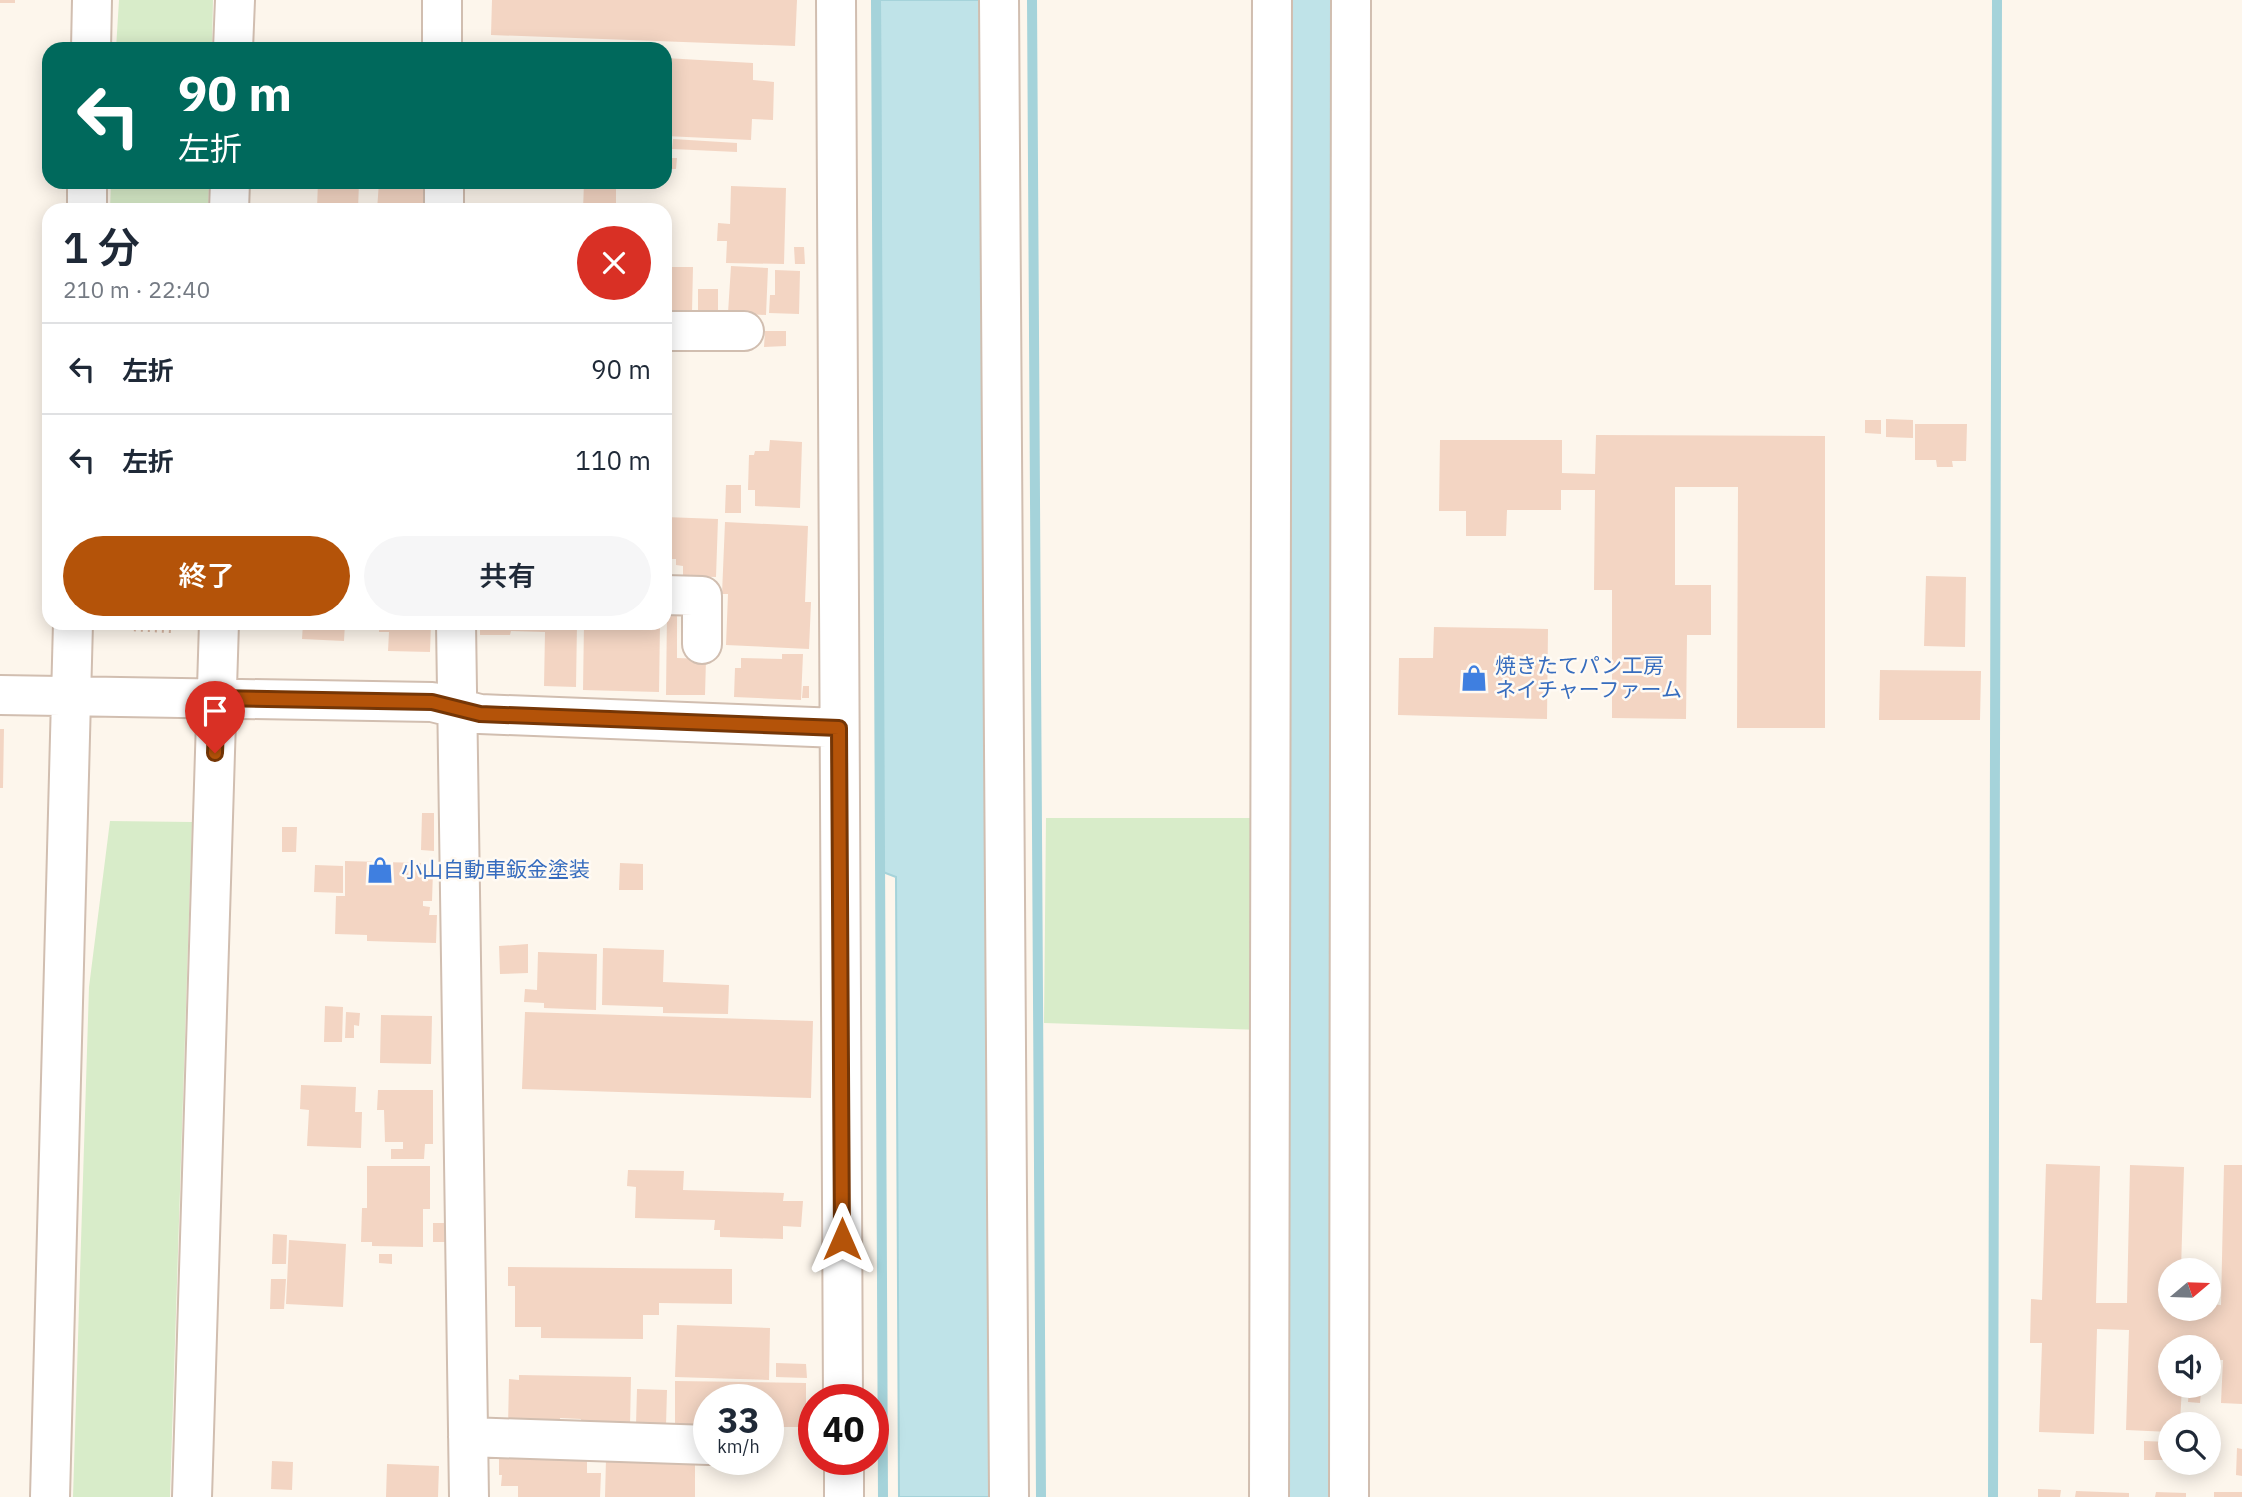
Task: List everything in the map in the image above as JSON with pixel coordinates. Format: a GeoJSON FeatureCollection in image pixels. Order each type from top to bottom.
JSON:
{"type":"FeatureCollection","features":[{"type":"Feature","properties":{"kind":"street"},"geometry":{"type":"LineString","coordinates":[[91,42],[92,0]]}},
{"type":"Feature","properties":{"kind":"street"},"geometry":{"type":"LineString","coordinates":[[233,42],[235,0]]}},
{"type":"Feature","properties":{"kind":"street"},"geometry":{"type":"LineString","coordinates":[[442,0],[442,42]]}},
{"type":"Feature","properties":{"kind":"street"},"geometry":{"type":"LineString","coordinates":[[836,0],[843,1384]]}},
{"type":"Feature","properties":{"kind":"street"},"geometry":{"type":"LineString","coordinates":[[999,0],[1009,1497]]}},
{"type":"Feature","properties":{"kind":"street"},"geometry":{"type":"LineString","coordinates":[[1269,1497],[1272,0]]}},
{"type":"Feature","properties":{"kind":"street"},"geometry":{"type":"LineString","coordinates":[[1349,1497],[1351,0]]}},
{"type":"Feature","properties":{"kind":"street"},"geometry":{"type":"LineString","coordinates":[[672,331],[744,331]]}},
{"type":"Feature","properties":{"kind":"street"},"geometry":{"type":"LineString","coordinates":[[672,595],[702,596],[702,644]]}},
{"type":"Feature","properties":{"kind":"street"},"geometry":{"type":"LineString","coordinates":[[50,1497],[72,630]]}},
{"type":"Feature","properties":{"kind":"street"},"geometry":{"type":"LineString","coordinates":[[192,1497],[219,630]]}},
{"type":"Feature","properties":{"kind":"street"},"geometry":{"type":"LineString","coordinates":[[456,630],[469,1497]]}},
{"type":"Feature","properties":{"kind":"street"},"geometry":{"type":"LineString","coordinates":[[0,695],[432,702],[480,714],[839,728]]}},
{"type":"Feature","properties":{"kind":"street"},"geometry":{"type":"LineString","coordinates":[[468,1437],[693,1444]]}},
{"type":"Feature","properties":{"kind":"street"},"geometry":{"type":"LineString","coordinates":[[844,1475],[844,1497]]}},
{"type":"Feature","properties":{"kind":"path"},"geometry":{"type":"LineString","coordinates":[[154,630],[174,631]]}},
{"type":"Feature","properties":{"kind":"green space"},"geometry":{"type":"Polygon","coordinates":[[[119,0],[213,0],[212,42],[116,42],[119,0]]]}},
{"type":"Feature","properties":{"kind":"green space"},"geometry":{"type":"Polygon","coordinates":[[[111,189],[209,189],[208,203],[110,203],[111,189]]]}},
{"type":"Feature","properties":{"kind":"green space"},"geometry":{"type":"Polygon","coordinates":[[[1046,818],[1260,818],[1262,1030],[1044,1023],[1046,818]]]}},
{"type":"Feature","properties":{"kind":"green space"},"geometry":{"type":"Polygon","coordinates":[[[110,821],[192,822],[170,1497],[73,1497],[89,987],[110,821]]]}},
{"type":"Feature","properties":{"kind":"water"},"geometry":{"type":"Polygon","coordinates":[[[880,0],[982,0],[992,1497],[899,1497],[896,877],[883,872],[880,0]]]}},
{"type":"Feature","properties":{"kind":"building"},"geometry":{"type":"Polygon","coordinates":[[[0,0],[15,0],[15,3],[0,3],[0,0]]]}},
{"type":"Feature","properties":{"kind":"building"},"geometry":{"type":"Polygon","coordinates":[[[492,0],[797,0],[795,46],[491,35],[492,0]]]}},
{"type":"Feature","properties":{"kind":"building"},"geometry":{"type":"Polygon","coordinates":[[[672,58],[753,63],[753,80],[774,82],[773,120],[752,119],[751,140],[672,136],[672,58]]]}},
{"type":"Feature","properties":{"kind":"building"},"geometry":{"type":"Polygon","coordinates":[[[673,139],[737,143],[737,152],[672,149],[673,139]]]}},
{"type":"Feature","properties":{"kind":"building"},"geometry":{"type":"Polygon","coordinates":[[[672,158],[677,158],[676,169],[672,169],[672,158]]]}},
{"type":"Feature","properties":{"kind":"building"},"geometry":{"type":"Polygon","coordinates":[[[731,186],[786,188],[784,264],[726,263],[727,241],[717,241],[718,223],[730,224],[731,186]]]}},
{"type":"Feature","properties":{"kind":"building"},"geometry":{"type":"Polygon","coordinates":[[[318,189],[359,189],[358,203],[317,203],[318,189]]]}},
{"type":"Feature","properties":{"kind":"building"},"geometry":{"type":"Polygon","coordinates":[[[378,189],[428,189],[427,203],[378,203],[378,189]]]}},
{"type":"Feature","properties":{"kind":"building"},"geometry":{"type":"Polygon","coordinates":[[[584,189],[616,189],[616,203],[583,203],[584,189]]]}},
{"type":"Feature","properties":{"kind":"building"},"geometry":{"type":"Polygon","coordinates":[[[794,247],[804,247],[805,264],[795,264],[794,247]]]}},
{"type":"Feature","properties":{"kind":"building"},"geometry":{"type":"Polygon","coordinates":[[[731,266],[768,268],[766,315],[728,313],[731,266]]]}},
{"type":"Feature","properties":{"kind":"building"},"geometry":{"type":"Polygon","coordinates":[[[672,267],[693,267],[692,312],[672,312],[672,267]]]}},
{"type":"Feature","properties":{"kind":"building"},"geometry":{"type":"Polygon","coordinates":[[[775,270],[800,271],[799,314],[769,313],[770,295],[775,295],[775,270]]]}},
{"type":"Feature","properties":{"kind":"building"},"geometry":{"type":"Polygon","coordinates":[[[698,289],[718,289],[718,312],[698,312],[698,289]]]}},
{"type":"Feature","properties":{"kind":"building"},"geometry":{"type":"Polygon","coordinates":[[[765,331],[786,331],[786,346],[764,347],[765,331]]]}},
{"type":"Feature","properties":{"kind":"building"},"geometry":{"type":"Polygon","coordinates":[[[1886,419],[1913,420],[1913,438],[1886,437],[1886,419]]]}},
{"type":"Feature","properties":{"kind":"building"},"geometry":{"type":"Polygon","coordinates":[[[1865,420],[1881,420],[1881,434],[1865,433],[1865,420]]]}},
{"type":"Feature","properties":{"kind":"building"},"geometry":{"type":"Polygon","coordinates":[[[1915,424],[1967,424],[1966,461],[1952,461],[1953,467],[1937,467],[1936,460],[1915,460],[1915,424]]]}},
{"type":"Feature","properties":{"kind":"building"},"geometry":{"type":"Polygon","coordinates":[[[1596,435],[1825,436],[1825,728],[1737,728],[1738,487],[1675,487],[1675,585],[1711,585],[1711,635],[1687,635],[1686,719],[1612,718],[1612,590],[1594,590],[1595,490],[1561,490],[1561,510],[1507,510],[1506,536],[1466,536],[1466,511],[1439,511],[1440,440],[1562,440],[1562,473],[1595,474],[1596,435]]]}},
{"type":"Feature","properties":{"kind":"building"},"geometry":{"type":"Polygon","coordinates":[[[770,440],[802,442],[800,508],[755,506],[755,490],[748,490],[749,455],[754,455],[755,451],[769,451],[770,440]]]}},
{"type":"Feature","properties":{"kind":"building"},"geometry":{"type":"Polygon","coordinates":[[[726,485],[741,485],[741,513],[725,513],[726,485]]]}},
{"type":"Feature","properties":{"kind":"building"},"geometry":{"type":"Polygon","coordinates":[[[672,517],[718,519],[716,577],[683,576],[683,566],[676,565],[676,559],[672,559],[672,517]]]}},
{"type":"Feature","properties":{"kind":"building"},"geometry":{"type":"Polygon","coordinates":[[[725,522],[808,526],[805,602],[811,602],[809,649],[726,645],[728,594],[722,594],[725,522]]]}},
{"type":"Feature","properties":{"kind":"building"},"geometry":{"type":"Polygon","coordinates":[[[1926,576],[1966,577],[1965,647],[1924,646],[1926,576]]]}},
{"type":"Feature","properties":{"kind":"building"},"geometry":{"type":"Polygon","coordinates":[[[672,614],[677,614],[677,658],[706,659],[705,695],[666,695],[667,630],[672,630],[672,614]]]}},
{"type":"Feature","properties":{"kind":"building"},"geometry":{"type":"Polygon","coordinates":[[[1434,627],[1548,629],[1547,719],[1398,715],[1399,658],[1433,658],[1434,627]]]}},
{"type":"Feature","properties":{"kind":"building"},"geometry":{"type":"Polygon","coordinates":[[[303,630],[345,630],[344,641],[302,639],[303,630]]]}},
{"type":"Feature","properties":{"kind":"building"},"geometry":{"type":"Polygon","coordinates":[[[431,630],[430,652],[388,651],[389,632],[379,632],[431,630]]]}},
{"type":"Feature","properties":{"kind":"building"},"geometry":{"type":"Polygon","coordinates":[[[480,630],[577,630],[576,687],[544,686],[545,632],[511,631],[510,635],[480,635],[480,630]]]}},
{"type":"Feature","properties":{"kind":"building"},"geometry":{"type":"Polygon","coordinates":[[[584,630],[660,630],[659,692],[583,690],[584,630]]]}},
{"type":"Feature","properties":{"kind":"building"},"geometry":{"type":"Polygon","coordinates":[[[782,654],[803,654],[801,700],[734,697],[735,668],[741,668],[741,658],[782,659],[782,654]]]}},
{"type":"Feature","properties":{"kind":"building"},"geometry":{"type":"Polygon","coordinates":[[[1880,670],[1981,671],[1980,720],[1879,720],[1880,670]]]}},
{"type":"Feature","properties":{"kind":"building"},"geometry":{"type":"Polygon","coordinates":[[[803,686],[809,686],[809,698],[802,698],[803,686]]]}},
{"type":"Feature","properties":{"kind":"building"},"geometry":{"type":"Polygon","coordinates":[[[0,729],[4,729],[3,788],[0,788],[0,729]]]}},
{"type":"Feature","properties":{"kind":"building"},"geometry":{"type":"Polygon","coordinates":[[[422,813],[434,813],[434,851],[421,850],[422,813]]]}},
{"type":"Feature","properties":{"kind":"building"},"geometry":{"type":"Polygon","coordinates":[[[282,827],[297,827],[296,852],[282,852],[282,827]]]}},
{"type":"Feature","properties":{"kind":"building"},"geometry":{"type":"Polygon","coordinates":[[[345,861],[421,863],[420,871],[433,871],[432,901],[423,901],[423,906],[430,907],[429,915],[437,915],[436,943],[367,941],[367,935],[335,934],[336,896],[345,896],[345,861]]]}},
{"type":"Feature","properties":{"kind":"building"},"geometry":{"type":"Polygon","coordinates":[[[620,863],[643,864],[643,890],[619,890],[620,863]]]}},
{"type":"Feature","properties":{"kind":"building"},"geometry":{"type":"Polygon","coordinates":[[[315,865],[343,866],[343,893],[314,892],[315,865]]]}},
{"type":"Feature","properties":{"kind":"building"},"geometry":{"type":"Polygon","coordinates":[[[528,944],[528,973],[500,974],[499,946],[528,944]]]}},
{"type":"Feature","properties":{"kind":"building"},"geometry":{"type":"Polygon","coordinates":[[[603,948],[664,950],[663,982],[729,985],[728,1014],[663,1013],[663,1007],[602,1005],[603,948]]]}},
{"type":"Feature","properties":{"kind":"building"},"geometry":{"type":"Polygon","coordinates":[[[538,952],[597,954],[596,1010],[544,1008],[544,1003],[524,1002],[525,989],[537,990],[538,952]]]}},
{"type":"Feature","properties":{"kind":"building"},"geometry":{"type":"Polygon","coordinates":[[[325,1006],[343,1007],[342,1042],[324,1042],[325,1006]]]}},
{"type":"Feature","properties":{"kind":"building"},"geometry":{"type":"Polygon","coordinates":[[[346,1012],[360,1013],[359,1026],[354,1025],[354,1038],[345,1038],[346,1012]]]}},
{"type":"Feature","properties":{"kind":"building"},"geometry":{"type":"Polygon","coordinates":[[[525,1012],[813,1021],[811,1098],[522,1089],[525,1012]]]}},
{"type":"Feature","properties":{"kind":"building"},"geometry":{"type":"Polygon","coordinates":[[[381,1015],[432,1016],[431,1064],[380,1063],[381,1015]]]}},
{"type":"Feature","properties":{"kind":"building"},"geometry":{"type":"Polygon","coordinates":[[[301,1085],[356,1087],[355,1112],[362,1112],[361,1148],[307,1146],[309,1110],[300,1109],[301,1085]]]}},
{"type":"Feature","properties":{"kind":"building"},"geometry":{"type":"Polygon","coordinates":[[[378,1090],[433,1090],[433,1144],[425,1144],[424,1159],[391,1159],[391,1149],[403,1149],[403,1142],[385,1142],[384,1110],[377,1110],[378,1090]]]}},
{"type":"Feature","properties":{"kind":"building"},"geometry":{"type":"Polygon","coordinates":[[[2046,1164],[2100,1166],[2096,1303],[2127,1303],[2130,1165],[2184,1167],[2181,1258],[2158,1258],[2158,1321],[2221,1321],[2224,1165],[2242,1165],[2242,1404],[2221,1403],[2221,1335],[2158,1335],[2158,1398],[2181,1398],[2181,1412],[2158,1412],[2158,1431],[2126,1430],[2129,1330],[2097,1329],[2094,1434],[2039,1432],[2042,1343],[2030,1343],[2031,1299],[2042,1300],[2046,1164]]]}},
{"type":"Feature","properties":{"kind":"building"},"geometry":{"type":"Polygon","coordinates":[[[367,1166],[430,1166],[430,1209],[423,1209],[423,1247],[372,1246],[372,1242],[361,1242],[362,1208],[367,1208],[367,1166]]]}},
{"type":"Feature","properties":{"kind":"building"},"geometry":{"type":"Polygon","coordinates":[[[628,1170],[684,1171],[683,1190],[784,1193],[783,1201],[803,1201],[801,1227],[783,1226],[783,1239],[720,1237],[720,1230],[714,1230],[715,1220],[635,1218],[636,1187],[627,1186],[628,1170]]]}},
{"type":"Feature","properties":{"kind":"building"},"geometry":{"type":"Polygon","coordinates":[[[433,1223],[446,1223],[447,1242],[433,1242],[433,1223]]]}},
{"type":"Feature","properties":{"kind":"building"},"geometry":{"type":"Polygon","coordinates":[[[273,1234],[287,1235],[286,1264],[272,1264],[273,1234]]]}},
{"type":"Feature","properties":{"kind":"building"},"geometry":{"type":"Polygon","coordinates":[[[289,1240],[346,1244],[343,1307],[286,1304],[289,1240]]]}},
{"type":"Feature","properties":{"kind":"building"},"geometry":{"type":"Polygon","coordinates":[[[379,1254],[392,1254],[392,1264],[379,1263],[379,1254]]]}},
{"type":"Feature","properties":{"kind":"building"},"geometry":{"type":"Polygon","coordinates":[[[508,1267],[732,1269],[732,1304],[659,1303],[659,1315],[643,1315],[643,1339],[541,1338],[541,1327],[515,1327],[515,1286],[508,1286],[508,1267]]]}},
{"type":"Feature","properties":{"kind":"building"},"geometry":{"type":"Polygon","coordinates":[[[271,1279],[286,1279],[284,1309],[270,1309],[271,1279]]]}},
{"type":"Feature","properties":{"kind":"building"},"geometry":{"type":"Polygon","coordinates":[[[677,1325],[770,1328],[769,1380],[675,1377],[677,1325]]]}},
{"type":"Feature","properties":{"kind":"building"},"geometry":{"type":"Polygon","coordinates":[[[776,1363],[806,1364],[807,1378],[776,1377],[776,1363]]]}},
{"type":"Feature","properties":{"kind":"building"},"geometry":{"type":"Polygon","coordinates":[[[519,1375],[631,1377],[630,1426],[581,1425],[581,1419],[560,1418],[561,1427],[508,1426],[509,1379],[519,1380],[519,1375]]]}},
{"type":"Feature","properties":{"kind":"building"},"geometry":{"type":"Polygon","coordinates":[[[675,1381],[806,1383],[798,1384],[798,1427],[784,1427],[784,1384],[693,1384],[693,1426],[675,1426],[675,1381]]]}},
{"type":"Feature","properties":{"kind":"building"},"geometry":{"type":"Polygon","coordinates":[[[637,1389],[667,1390],[666,1426],[636,1425],[637,1389]]]}},
{"type":"Feature","properties":{"kind":"building"},"geometry":{"type":"Polygon","coordinates":[[[2188,1398],[2200,1398],[2200,1403],[2188,1402],[2188,1398]]]}},
{"type":"Feature","properties":{"kind":"building"},"geometry":{"type":"Polygon","coordinates":[[[2144,1441],[2158,1442],[2158,1460],[2144,1460],[2144,1441]]]}},
{"type":"Feature","properties":{"kind":"building"},"geometry":{"type":"Polygon","coordinates":[[[2237,1448],[2242,1449],[2242,1476],[2236,1475],[2237,1448]]]}},
{"type":"Feature","properties":{"kind":"building"},"geometry":{"type":"Polygon","coordinates":[[[499,1453],[587,1455],[587,1473],[601,1473],[600,1497],[518,1497],[518,1486],[501,1486],[499,1453]]]}},
{"type":"Feature","properties":{"kind":"building"},"geometry":{"type":"Polygon","coordinates":[[[606,1459],[693,1461],[695,1497],[605,1497],[606,1459]]]}},
{"type":"Feature","properties":{"kind":"building"},"geometry":{"type":"Polygon","coordinates":[[[272,1461],[293,1462],[292,1490],[271,1489],[272,1461]]]}},
{"type":"Feature","properties":{"kind":"building"},"geometry":{"type":"Polygon","coordinates":[[[387,1464],[439,1466],[438,1497],[386,1497],[387,1464]]]}},
{"type":"Feature","properties":{"kind":"building"},"geometry":{"type":"Polygon","coordinates":[[[2038,1489],[2061,1490],[2060,1497],[2038,1497],[2038,1489]]]}},
{"type":"Feature","properties":{"kind":"building"},"geometry":{"type":"Polygon","coordinates":[[[2076,1491],[2129,1493],[2129,1497],[2075,1497],[2076,1491]]]}},
{"type":"Feature","properties":{"kind":"building"},"geometry":{"type":"Polygon","coordinates":[[[2156,1492],[2186,1493],[2186,1497],[2155,1497],[2156,1492]]]}},
{"type":"Feature","properties":{"kind":"building"},"geometry":{"type":"Polygon","coordinates":[[[2214,1492],[2242,1492],[2242,1497],[2214,1497],[2214,1492]]]}},
{"type":"Feature","properties":{"kind":"waterway"},"geometry":{"type":"LineString","coordinates":[[876,0],[883,1497]]}},
{"type":"Feature","properties":{"kind":"waterway"},"geometry":{"type":"LineString","coordinates":[[1032,0],[1041,1497]]}},
{"type":"Feature","properties":{"kind":"waterway"},"geometry":{"type":"LineString","coordinates":[[1304,0],[1305,1497]]}},
{"type":"Feature","properties":{"kind":"waterway"},"geometry":{"type":"LineString","coordinates":[[1993,1497],[1997,0]]}},
{"type":"Feature","properties":{"kind":"place","name":"焼きたてパン工房 ネイチャーファーム"},"geometry":{"type":"Point","coordinates":[1474,678]}},
{"type":"Feature","properties":{"kind":"place","name":"小山自動車鈑金塗装"},"geometry":{"type":"Point","coordinates":[380,870]}},
{"type":"Feature","properties":{"kind":"route"},"geometry":{"type":"LineString","coordinates":[[215,753],[217,698],[432,702],[480,714],[839,728],[842,1239]]}}]}
